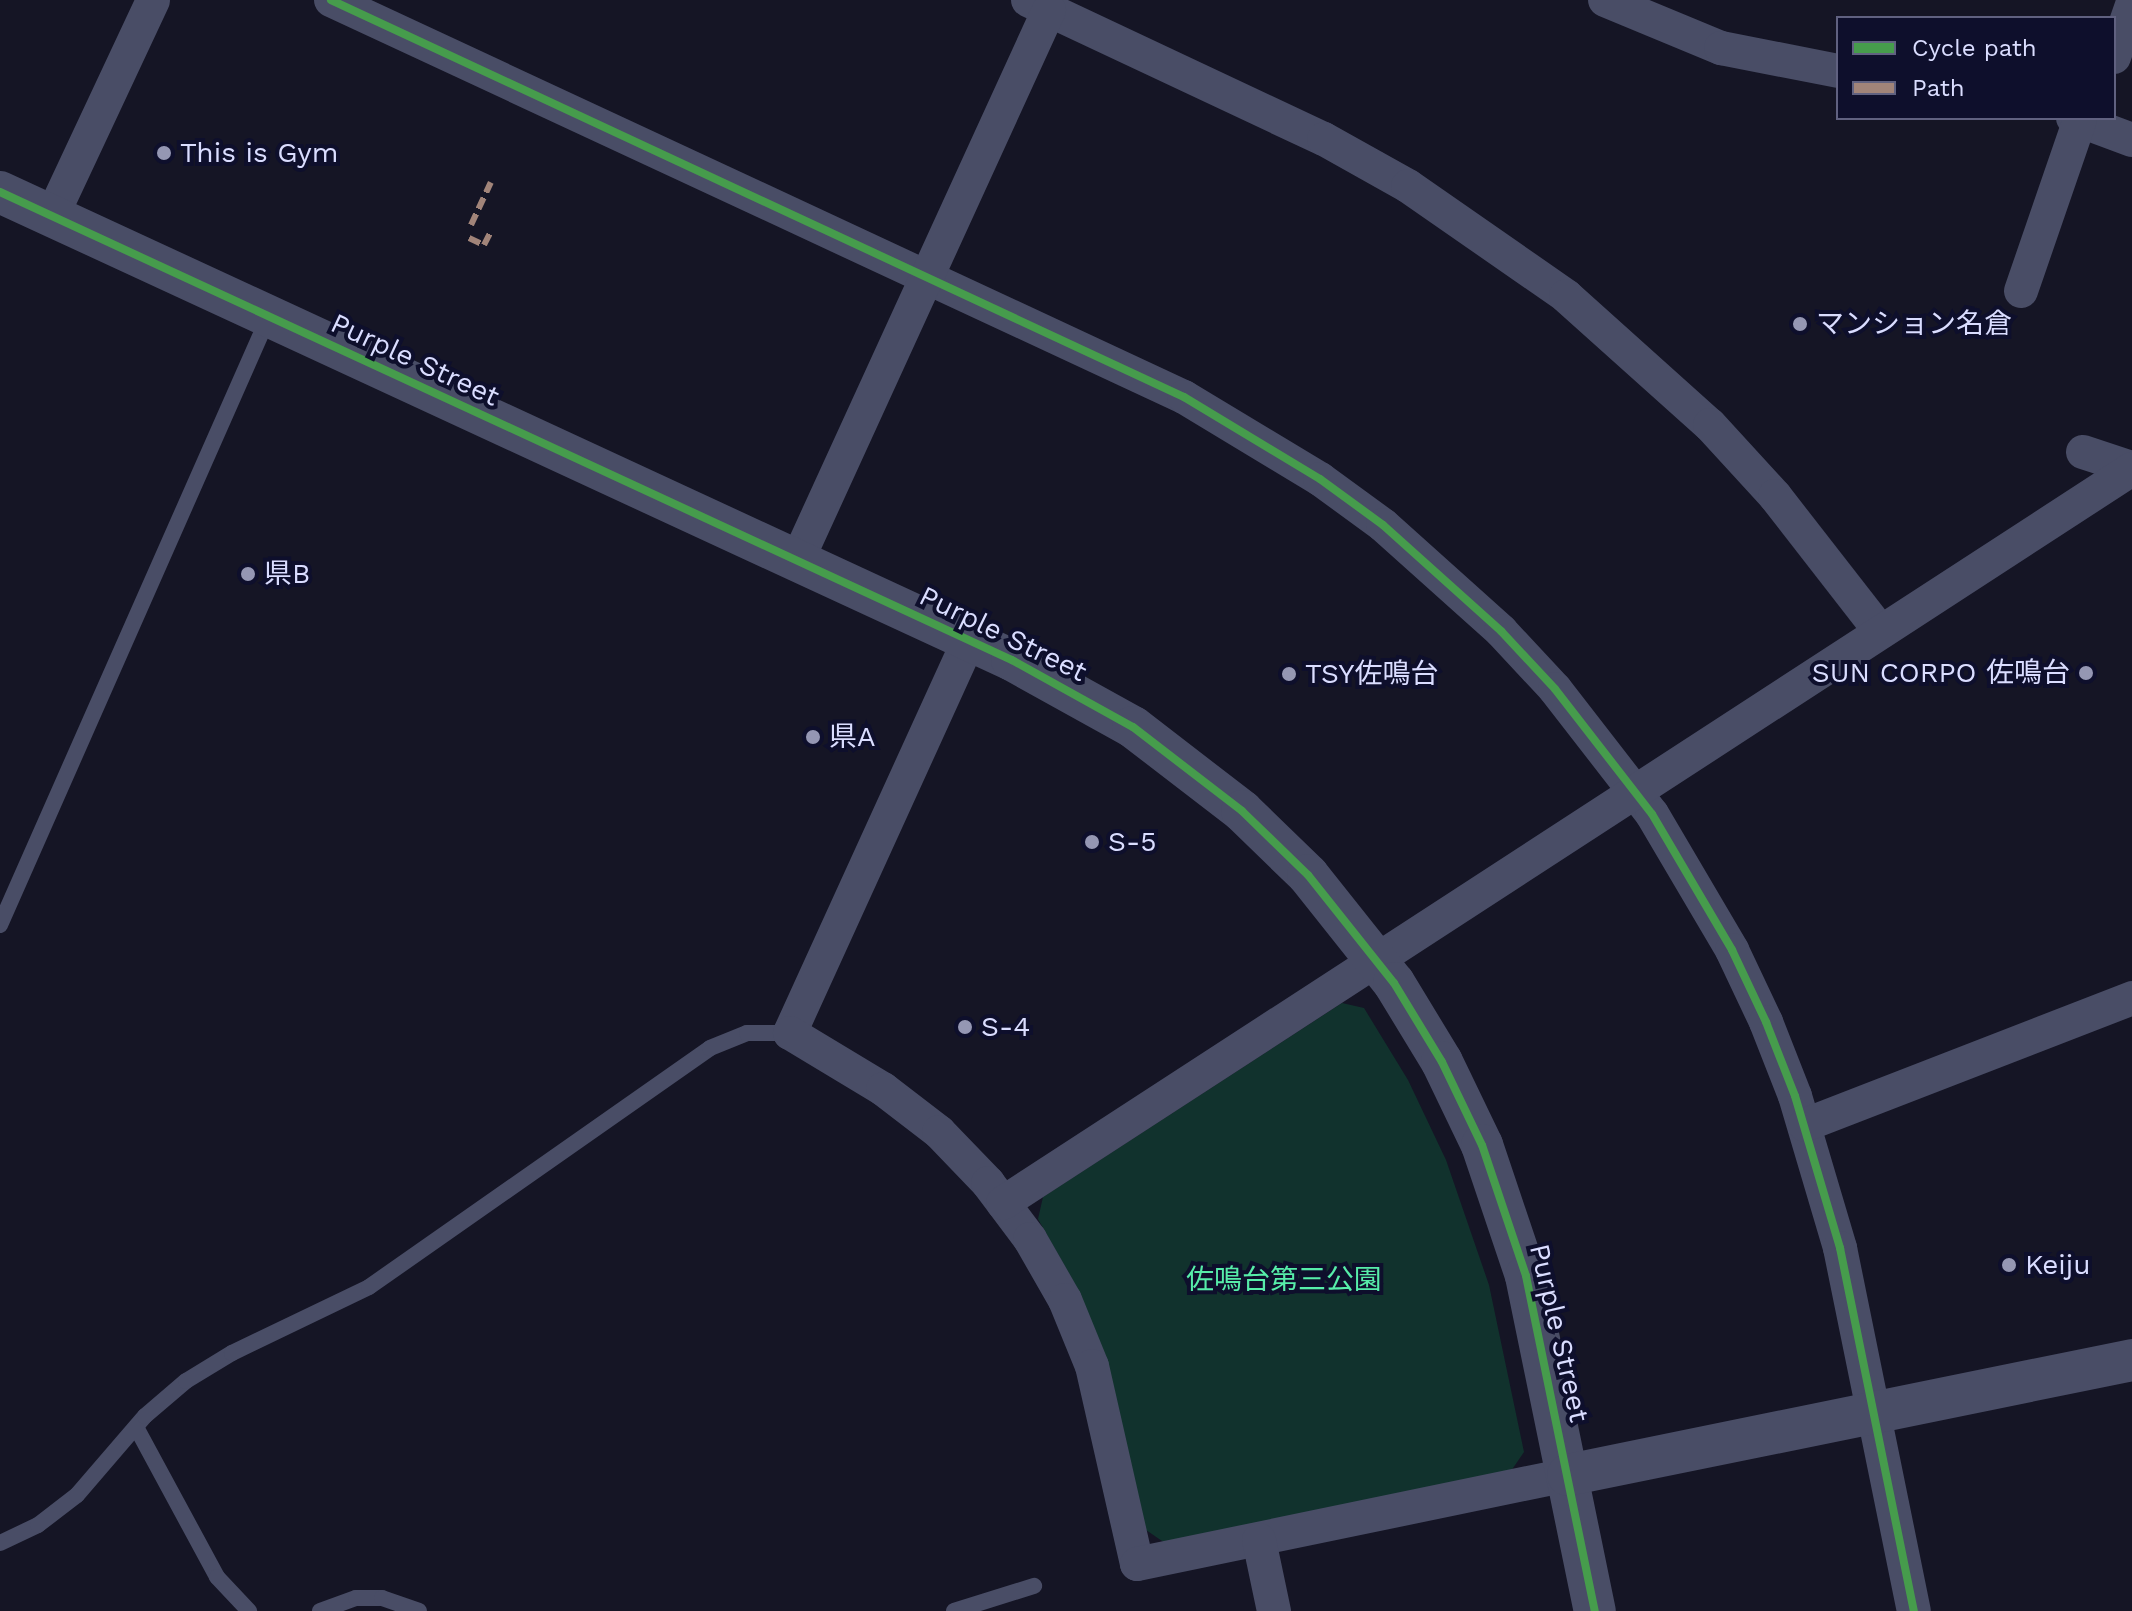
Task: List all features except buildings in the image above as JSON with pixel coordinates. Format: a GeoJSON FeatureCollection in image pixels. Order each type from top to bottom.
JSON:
{"type":"FeatureCollection","features":[{"type":"Feature","properties":{"kind":"street"},"geometry":{"type":"LineString","coordinates":[[52,216],[153,0]]}},
{"type":"Feature","properties":{"kind":"street"},"geometry":{"type":"LineString","coordinates":[[331,0],[1184,397],[1320,479],[1383,525],[1501,631],[1555,689],[1635,791],[1732,950],[1805,1125],[1840,1248],[1914,1611]]}},
{"type":"Feature","properties":{"kind":"street"},"geometry":{"type":"LineString","coordinates":[[1605,0],[1721,48],[1836,71]]}},
{"type":"Feature","properties":{"kind":"street"},"geometry":{"type":"LineString","coordinates":[[797,561],[928,277],[1038,5],[1324,139],[1443,209],[1566,296],[1710,425],[1784,507],[1881,632]]}},
{"type":"Feature","properties":{"kind":"street"},"geometry":{"type":"LineString","coordinates":[[2116,51],[2132,5]]}},
{"type":"Feature","properties":{"kind":"street"},"geometry":{"type":"LineString","coordinates":[[2021,291],[2084,120],[2132,140]]}},
{"type":"Feature","properties":{"kind":"street","name":"Purple Street"},"geometry":{"type":"LineString","coordinates":[[0,192],[969,640],[1093,703],[1195,772],[1276,842],[1377,959],[1442,1062],[1498,1187],[1526,1276],[1595,1611]]}},
{"type":"Feature","properties":{"kind":"street"},"geometry":{"type":"LineString","coordinates":[[2083,452],[2132,469]]}},
{"type":"Feature","properties":{"kind":"street"},"geometry":{"type":"LineString","coordinates":[[1003,1203],[2132,469]]}},
{"type":"Feature","properties":{"kind":"street"},"geometry":{"type":"LineString","coordinates":[[969,640],[790,1033],[883,1089],[939,1132],[1003,1203],[1065,1300],[1092,1366],[1137,1564],[2132,1360]]}},
{"type":"Feature","properties":{"kind":"street"},"geometry":{"type":"LineString","coordinates":[[1805,1125],[2132,998]]}},
{"type":"Feature","properties":{"kind":"street"},"geometry":{"type":"LineString","coordinates":[[1259,1540],[1274,1611]]}},
{"type":"Feature","properties":{"kind":"lane"},"geometry":{"type":"LineString","coordinates":[[0,925],[269,316]]}},
{"type":"Feature","properties":{"kind":"lane"},"geometry":{"type":"LineString","coordinates":[[0,1543],[38,1525],[77,1495],[136,1427],[186,1381],[232,1353],[369,1287],[710,1048],[747,1033],[790,1033]]}},
{"type":"Feature","properties":{"kind":"lane"},"geometry":{"type":"LineString","coordinates":[[136,1427],[217,1577],[249,1611]]}},
{"type":"Feature","properties":{"kind":"lane"},"geometry":{"type":"LineString","coordinates":[[954,1611],[1034,1586]]}},
{"type":"Feature","properties":{"kind":"lane"},"geometry":{"type":"LineString","coordinates":[[320,1611],[356,1598],[382,1598],[419,1611]]}},
{"type":"Feature","properties":{"kind":"green space","name":"佐鳴台第三公園"},"geometry":{"type":"Polygon","coordinates":[[[1342,1003],[1364,1008],[1408,1080],[1446,1160],[1489,1285],[1524,1452],[1511,1471],[1165,1543],[1146,1530],[1107,1361],[1080,1293],[1038,1219],[1043,1197],[1342,1003]]]}},
{"type":"Feature","properties":{"kind":"marked path"},"geometry":{"type":"LineString","coordinates":[[471,225],[491,182]]}},
{"type":"Feature","properties":{"kind":"marked path"},"geometry":{"type":"LineString","coordinates":[[469,238],[484,245],[490,233]]}},
{"type":"Feature","properties":{"kind":"cycle path"},"geometry":{"type":"LineString","coordinates":[[331,0],[1184,397],[1320,479],[1383,525],[1501,631],[1555,689],[1652,814],[1732,950],[1766,1022],[1795,1096],[1840,1248],[1914,1611]]}},
{"type":"Feature","properties":{"kind":"cycle path"},"geometry":{"type":"LineString","coordinates":[[0,192],[1012,660],[1133,727],[1242,811],[1308,875],[1394,983],[1442,1062],[1482,1145],[1526,1276],[1595,1611]]}},
{"type":"Feature","properties":{"kind":"place","name":"This is Gym"},"geometry":{"type":"Point","coordinates":[164,153]}},
{"type":"Feature","properties":{"kind":"place","name":"マンション名倉"},"geometry":{"type":"Point","coordinates":[1800,324]}},
{"type":"Feature","properties":{"kind":"place","name":"県B"},"geometry":{"type":"Point","coordinates":[248,574]}},
{"type":"Feature","properties":{"kind":"place","name":"SUN CORPO 佐鳴台"},"geometry":{"type":"Point","coordinates":[2086,673]}},
{"type":"Feature","properties":{"kind":"place","name":"TSY佐鳴台"},"geometry":{"type":"Point","coordinates":[1289,674]}},
{"type":"Feature","properties":{"kind":"place","name":"県A"},"geometry":{"type":"Point","coordinates":[813,737]}},
{"type":"Feature","properties":{"kind":"place","name":"S-5"},"geometry":{"type":"Point","coordinates":[1092,842]}},
{"type":"Feature","properties":{"kind":"place","name":"S-4"},"geometry":{"type":"Point","coordinates":[965,1027]}},
{"type":"Feature","properties":{"kind":"place","name":"Keiju"},"geometry":{"type":"Point","coordinates":[2009,1265]}}]}
